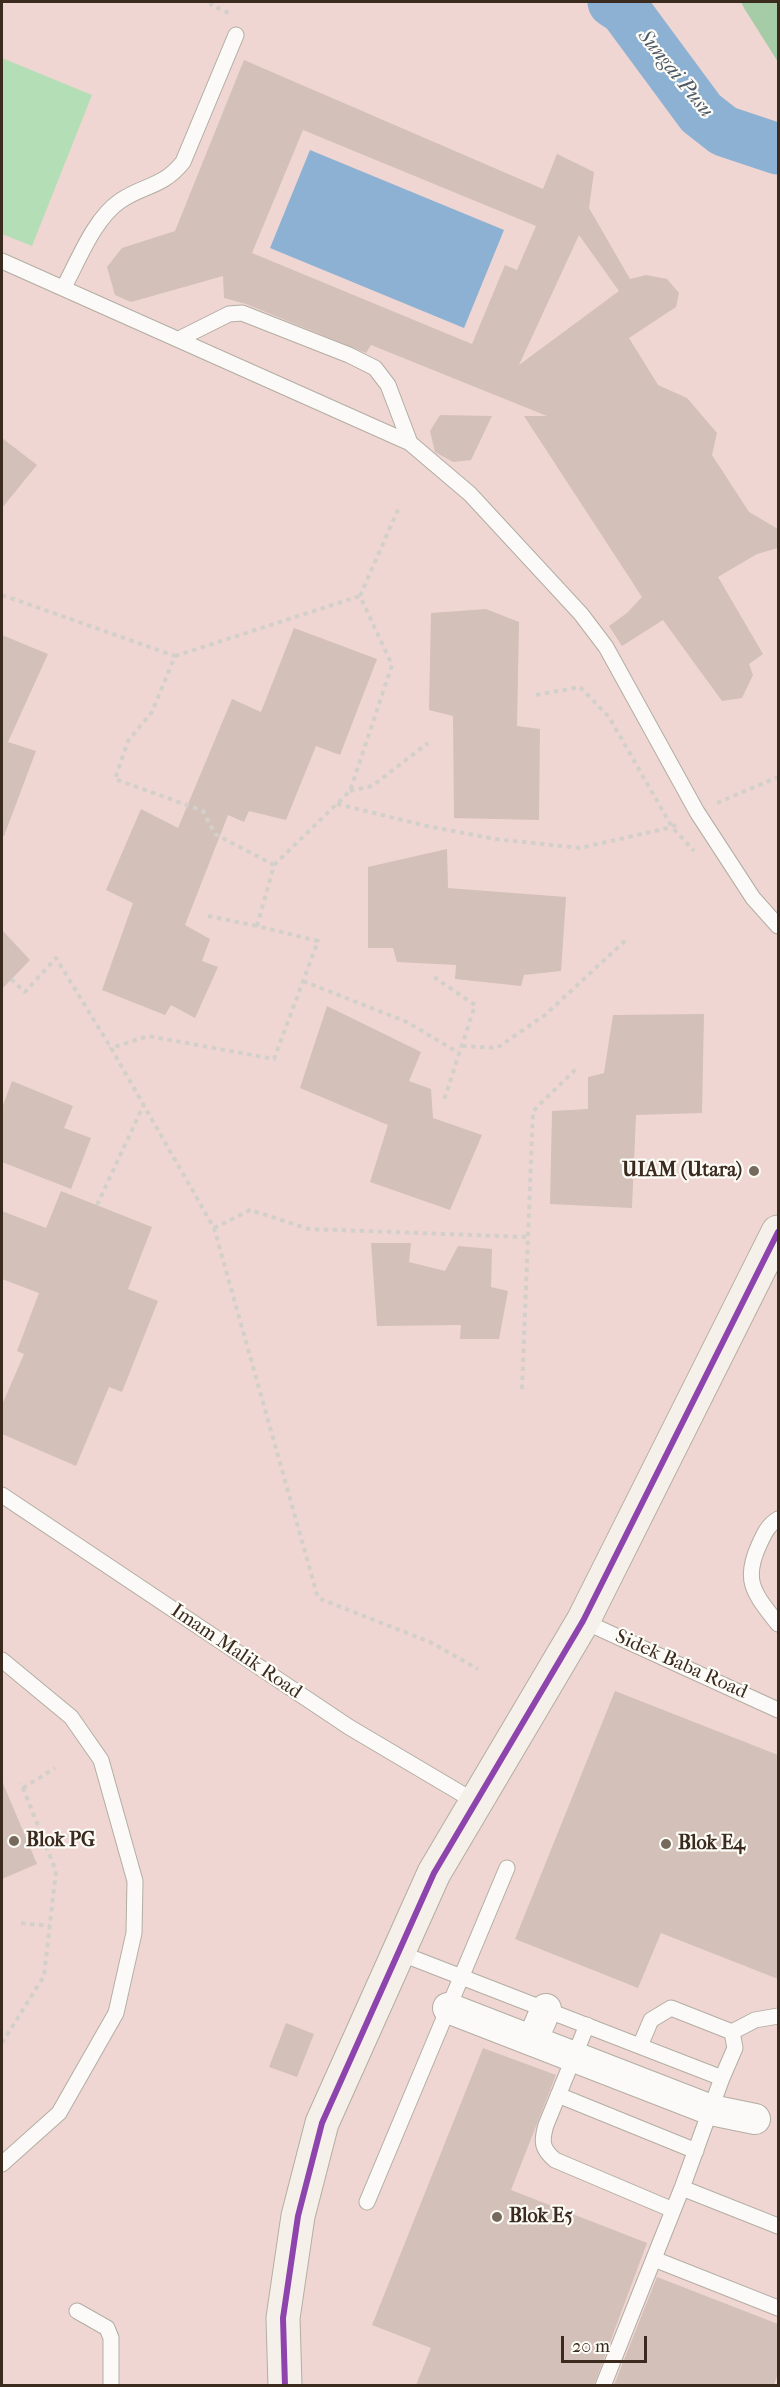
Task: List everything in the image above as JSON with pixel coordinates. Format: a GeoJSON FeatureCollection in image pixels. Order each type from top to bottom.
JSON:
{"type":"FeatureCollection","features":[{"type":"Feature","properties":{"kind":"street"},"geometry":{"type":"LineString","coordinates":[[285,2385],[283,2318],[298,2216],[322,2123],[434,1874],[474,1801],[583,1621],[778,1232]]}},
{"type":"Feature","properties":{"kind":"street"},"geometry":{"type":"LineString","coordinates":[[448,2008],[533,2039],[711,2110],[755,2119]]}},
{"type":"Feature","properties":{"kind":"street"},"geometry":{"type":"LineString","coordinates":[[533,2039],[546,2009]]}},
{"type":"Feature","properties":{"kind":"lane"},"geometry":{"type":"LineString","coordinates":[[63,287],[105,215],[121,200],[171,177],[183,162],[236,35]]}},
{"type":"Feature","properties":{"kind":"lane"},"geometry":{"type":"LineString","coordinates":[[2,261],[410,443],[470,494],[581,614],[606,647],[697,812],[753,898],[778,926]]}},
{"type":"Feature","properties":{"kind":"lane"},"geometry":{"type":"LineString","coordinates":[[179,339],[229,314],[242,313],[349,355],[375,368],[388,385],[410,443]]}},
{"type":"Feature","properties":{"kind":"lane","name":"Imam Malik Road"},"geometry":{"type":"LineString","coordinates":[[2,1495],[349,1727],[474,1801]]}},
{"type":"Feature","properties":{"kind":"lane"},"geometry":{"type":"LineString","coordinates":[[778,1519],[767,1528],[752,1562],[750,1580],[756,1596],[778,1624]]}},
{"type":"Feature","properties":{"kind":"lane","name":"Sidek Baba Road"},"geometry":{"type":"LineString","coordinates":[[583,1621],[778,1710]]}},
{"type":"Feature","properties":{"kind":"lane"},"geometry":{"type":"LineString","coordinates":[[2,1660],[71,1717],[101,1760],[135,1881],[134,1933],[116,2013],[59,2113],[2,2164]]}},
{"type":"Feature","properties":{"kind":"lane"},"geometry":{"type":"LineString","coordinates":[[367,2202],[507,1868]]}},
{"type":"Feature","properties":{"kind":"lane"},"geometry":{"type":"LineString","coordinates":[[397,1952],[722,2078]]}},
{"type":"Feature","properties":{"kind":"lane"},"geometry":{"type":"LineString","coordinates":[[640,2046],[651,2020],[671,2008],[732,2032],[755,2020],[778,2016]]}},
{"type":"Feature","properties":{"kind":"lane"},"geometry":{"type":"LineString","coordinates":[[587,2025],[542,2141],[546,2152],[555,2160],[673,2210]]}},
{"type":"Feature","properties":{"kind":"lane"},"geometry":{"type":"LineString","coordinates":[[603,2385],[735,2048],[732,2032]]}},
{"type":"Feature","properties":{"kind":"lane"},"geometry":{"type":"LineString","coordinates":[[558,2095],[696,2151]]}},
{"type":"Feature","properties":{"kind":"lane"},"geometry":{"type":"LineString","coordinates":[[682,2188],[778,2226]]}},
{"type":"Feature","properties":{"kind":"lane"},"geometry":{"type":"LineString","coordinates":[[654,2259],[778,2308]]}},
{"type":"Feature","properties":{"kind":"lane"},"geometry":{"type":"LineString","coordinates":[[77,2311],[107,2328],[111,2338],[111,2385]]}},
{"type":"Feature","properties":{"kind":"path"},"geometry":{"type":"LineString","coordinates":[[2,595],[175,656],[360,596],[400,505]]}},
{"type":"Feature","properties":{"kind":"path"},"geometry":{"type":"LineString","coordinates":[[257,926],[274,865],[350,791],[392,665],[360,596]]}},
{"type":"Feature","properties":{"kind":"path"},"geometry":{"type":"LineString","coordinates":[[175,656],[152,712],[128,741],[115,779],[203,811],[215,834],[274,865]]}},
{"type":"Feature","properties":{"kind":"path"},"geometry":{"type":"LineString","coordinates":[[536,695],[580,687],[609,717],[672,827],[695,852]]}},
{"type":"Feature","properties":{"kind":"path"},"geometry":{"type":"LineString","coordinates":[[350,791],[372,786],[428,743]]}},
{"type":"Feature","properties":{"kind":"path"},"geometry":{"type":"LineString","coordinates":[[337,804],[427,826],[495,839],[580,848],[672,827],[697,812],[778,777]]}},
{"type":"Feature","properties":{"kind":"path"},"geometry":{"type":"LineString","coordinates":[[111,1048],[148,1036],[274,1059],[318,941],[208,916]]}},
{"type":"Feature","properties":{"kind":"path"},"geometry":{"type":"LineString","coordinates":[[462,1046],[497,1048],[545,1015],[628,938]]}},
{"type":"Feature","properties":{"kind":"path"},"geometry":{"type":"LineString","coordinates":[[11,979],[25,992],[56,958],[144,1104],[214,1228],[318,1598],[430,1642],[478,1669]]}},
{"type":"Feature","properties":{"kind":"path"},"geometry":{"type":"LineString","coordinates":[[434,977],[475,1005],[443,1103]]}},
{"type":"Feature","properties":{"kind":"path"},"geometry":{"type":"LineString","coordinates":[[303,981],[407,1022],[459,1053]]}},
{"type":"Feature","properties":{"kind":"path"},"geometry":{"type":"LineString","coordinates":[[522,1389],[533,1111],[578,1068]]}},
{"type":"Feature","properties":{"kind":"path"},"geometry":{"type":"LineString","coordinates":[[97,1205],[144,1104]]}},
{"type":"Feature","properties":{"kind":"path"},"geometry":{"type":"LineString","coordinates":[[214,1228],[250,1210],[309,1229],[528,1237]]}},
{"type":"Feature","properties":{"kind":"path"},"geometry":{"type":"LineString","coordinates":[[2,2043],[44,1976],[56,1871],[22,1786],[55,1768]]}},
{"type":"Feature","properties":{"kind":"path"},"geometry":{"type":"LineString","coordinates":[[21,1923],[50,1926]]}},
{"type":"Feature","properties":{"kind":"shaded area"},"geometry":{"type":"Polygon","coordinates":[[[2,2],[778,2],[778,2385],[2,2385],[2,2]]]}},
{"type":"Feature","properties":{"kind":"green space"},"geometry":{"type":"Polygon","coordinates":[[[741,2],[778,2],[778,62],[744,8],[741,2]]]}},
{"type":"Feature","properties":{"kind":"green space"},"geometry":{"type":"Polygon","coordinates":[[[2,58],[92,95],[32,246],[2,234],[2,58]]]}},
{"type":"Feature","properties":{"kind":"water"},"geometry":{"type":"Polygon","coordinates":[[[310,150],[504,230],[464,328],[270,248],[310,150]]]}},
{"type":"Feature","properties":{"kind":"building"},"geometry":{"type":"Polygon","coordinates":[[[244,60],[543,189],[557,154],[594,172],[589,208],[630,279],[646,275],[667,279],[679,293],[676,307],[629,338],[658,385],[687,398],[717,433],[712,455],[749,512],[778,529],[778,548],[757,554],[718,577],[763,654],[749,664],[753,675],[742,698],[722,701],[663,620],[622,646],[609,626],[627,613],[642,597],[524,416],[547,416],[371,345],[366,353],[246,304],[224,298],[223,276],[131,302],[115,295],[107,267],[122,248],[175,231],[244,60]],[[303,130],[252,253],[472,344],[505,265],[517,270],[536,226],[303,130]],[[579,235],[519,365],[619,291],[579,235]]]}},
{"type":"Feature","properties":{"kind":"building"},"geometry":{"type":"Polygon","coordinates":[[[440,415],[492,416],[471,460],[453,462],[435,452],[430,431],[440,415]]]}},
{"type":"Feature","properties":{"kind":"building"},"geometry":{"type":"Polygon","coordinates":[[[2,438],[37,465],[2,508],[2,438]]]}},
{"type":"Feature","properties":{"kind":"building"},"geometry":{"type":"Polygon","coordinates":[[[486,609],[519,622],[517,726],[540,729],[539,820],[454,818],[453,716],[429,710],[431,613],[486,609]]]}},
{"type":"Feature","properties":{"kind":"building"},"geometry":{"type":"Polygon","coordinates":[[[294,628],[377,659],[340,755],[316,746],[286,820],[249,811],[244,822],[228,815],[185,925],[210,939],[202,961],[218,967],[195,1018],[171,1005],[165,1015],[102,990],[133,903],[106,890],[141,809],[178,828],[232,699],[261,712],[294,628]]]}},
{"type":"Feature","properties":{"kind":"building"},"geometry":{"type":"Polygon","coordinates":[[[2,635],[48,654],[8,742],[36,751],[4,836],[2,836],[2,635]]]}},
{"type":"Feature","properties":{"kind":"building"},"geometry":{"type":"Polygon","coordinates":[[[447,849],[448,888],[566,897],[561,971],[524,975],[521,986],[455,979],[456,965],[397,962],[393,948],[368,948],[368,867],[447,849]]]}},
{"type":"Feature","properties":{"kind":"building"},"geometry":{"type":"Polygon","coordinates":[[[2,930],[30,960],[2,989],[2,930]]]}},
{"type":"Feature","properties":{"kind":"building"},"geometry":{"type":"Polygon","coordinates":[[[327,1006],[421,1052],[409,1081],[431,1089],[433,1118],[482,1135],[450,1210],[370,1182],[388,1125],[300,1088],[327,1006]]]}},
{"type":"Feature","properties":{"kind":"building"},"geometry":{"type":"Polygon","coordinates":[[[704,1014],[702,1113],[636,1115],[632,1208],[550,1204],[552,1111],[588,1109],[588,1077],[604,1073],[613,1015],[704,1014]]]}},
{"type":"Feature","properties":{"kind":"building"},"geometry":{"type":"Polygon","coordinates":[[[12,1081],[73,1106],[64,1128],[91,1138],[71,1189],[2,1162],[2,1108],[12,1081]]]}},
{"type":"Feature","properties":{"kind":"building"},"geometry":{"type":"Polygon","coordinates":[[[61,1191],[152,1227],[128,1289],[158,1301],[122,1392],[109,1387],[76,1466],[2,1434],[2,1405],[24,1354],[17,1351],[39,1293],[2,1279],[2,1211],[46,1228],[61,1191]]]}},
{"type":"Feature","properties":{"kind":"building"},"geometry":{"type":"Polygon","coordinates":[[[371,1243],[411,1243],[409,1262],[445,1271],[458,1246],[492,1249],[491,1287],[508,1291],[499,1339],[460,1339],[461,1325],[377,1326],[371,1243]]]}},
{"type":"Feature","properties":{"kind":"building","name":"Blok E4"},"geometry":{"type":"Polygon","coordinates":[[[615,1691],[778,1755],[778,1979],[661,1933],[638,1988],[515,1939],[615,1691]]]}},
{"type":"Feature","properties":{"kind":"building","name":"Blok PG"},"geometry":{"type":"Polygon","coordinates":[[[2,1781],[37,1864],[2,1879],[2,1781]]]}},
{"type":"Feature","properties":{"kind":"building"},"geometry":{"type":"Polygon","coordinates":[[[286,2023],[314,2034],[297,2077],[269,2067],[286,2023]]]}},
{"type":"Feature","properties":{"kind":"building","name":"Blok E5"},"geometry":{"type":"Polygon","coordinates":[[[483,2048],[556,2075],[511,2190],[647,2243],[594,2385],[416,2385],[431,2348],[372,2325],[483,2048]]]}},
{"type":"Feature","properties":{"kind":"building"},"geometry":{"type":"Polygon","coordinates":[[[657,2277],[778,2324],[778,2373],[774,2385],[614,2385],[657,2277]]]}},
{"type":"Feature","properties":{"kind":"waterway","name":"Sungai Pusu"},"geometry":{"type":"LineString","coordinates":[[613,2],[625,10],[701,113],[724,131],[778,149]]}},
{"type":"Feature","properties":{"kind":"transit line"},"geometry":{"type":"LineString","coordinates":[[285,2386],[283,2318],[298,2216],[322,2123],[434,1873],[583,1621],[778,1232]]}},
{"type":"Feature","properties":{"kind":"place","name":"UIAM (Utara)"},"geometry":{"type":"Point","coordinates":[754,1171]}},
{"type":"Feature","properties":{"kind":"place","name":"Blok PG"},"geometry":{"type":"Point","coordinates":[14,1841]}},
{"type":"Feature","properties":{"kind":"place","name":"Blok E4"},"geometry":{"type":"Point","coordinates":[666,1844]}},
{"type":"Feature","properties":{"kind":"place","name":"Blok E5"},"geometry":{"type":"Point","coordinates":[497,2217]}}]}
